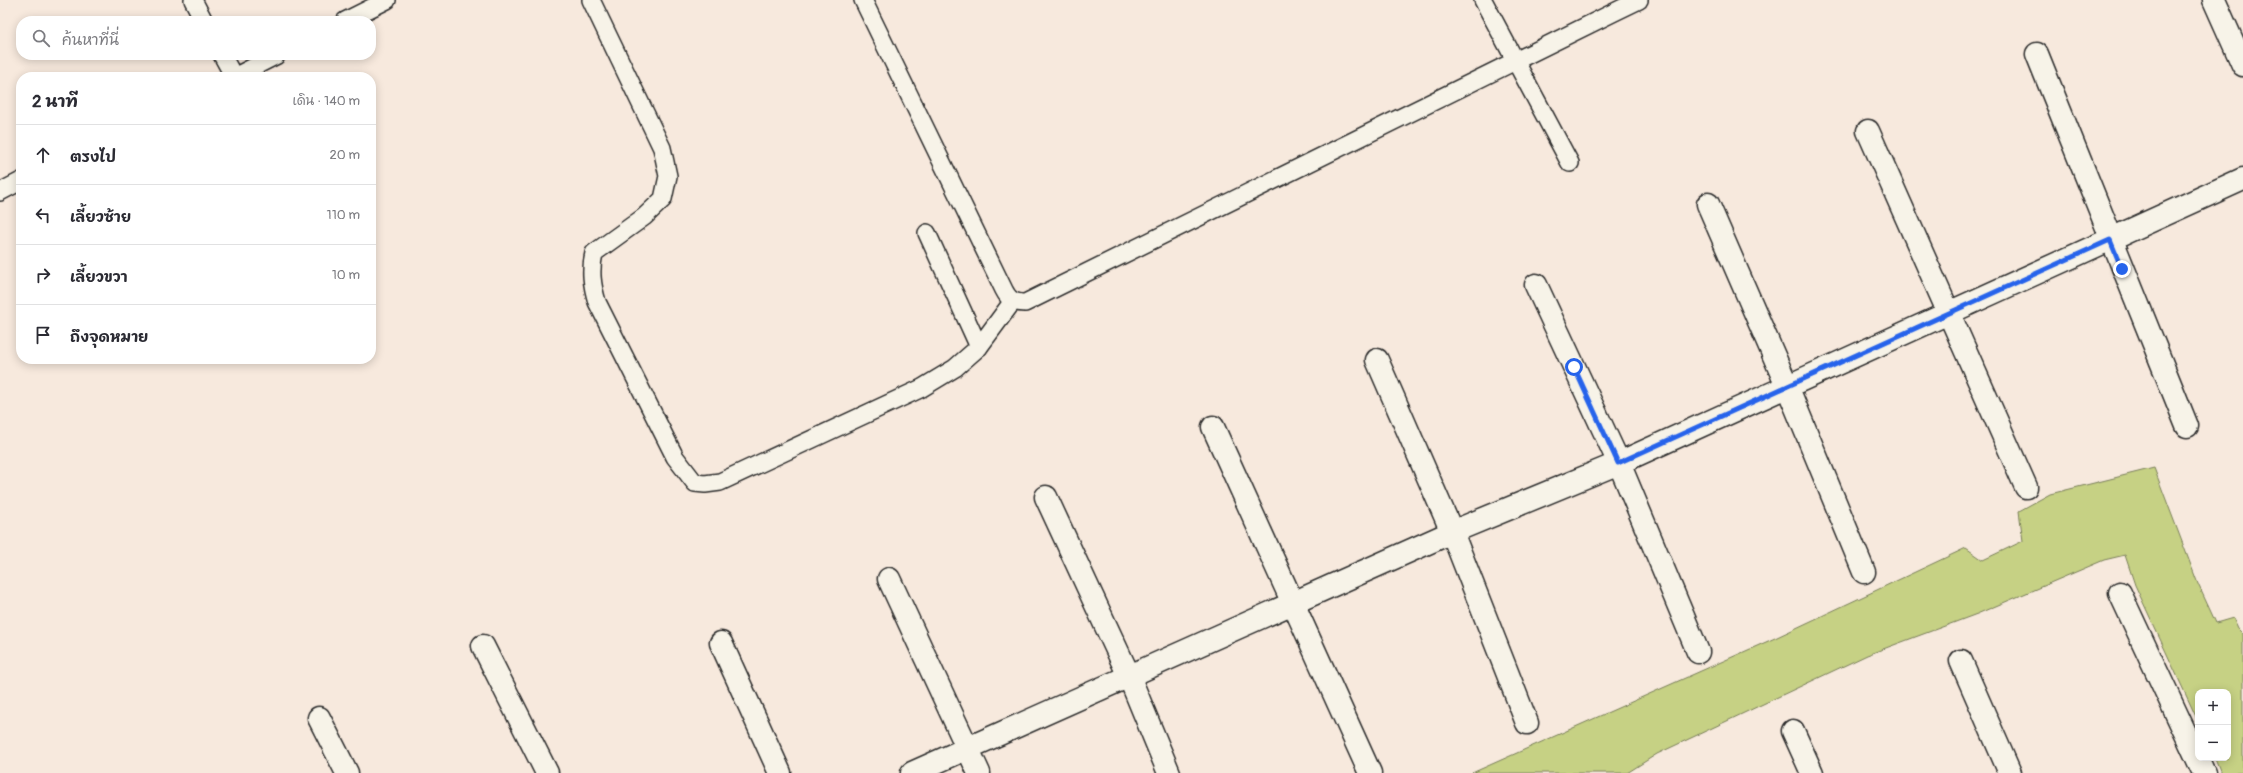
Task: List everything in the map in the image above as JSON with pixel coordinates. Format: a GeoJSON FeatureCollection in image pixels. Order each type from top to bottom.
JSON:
{"type":"FeatureCollection","features":[{"type":"Feature","properties":{"kind":"street"},"geometry":{"type":"LineString","coordinates":[[2214,0],[2243,65]]}},
{"type":"Feature","properties":{"kind":"street"},"geometry":{"type":"LineString","coordinates":[[2037,54],[2110,240],[2187,426]]}},
{"type":"Feature","properties":{"kind":"street"},"geometry":{"type":"LineString","coordinates":[[1868,132],[2026,487]]}},
{"type":"Feature","properties":{"kind":"street"},"geometry":{"type":"LineString","coordinates":[[912,773],[1452,532],[1618,463],[2243,179]]}},
{"type":"Feature","properties":{"kind":"street"},"geometry":{"type":"LineString","coordinates":[[1708,204],[1787,386],[1864,572]]}},
{"type":"Feature","properties":{"kind":"street"},"geometry":{"type":"LineString","coordinates":[[1536,285],[1618,463],[1698,652]]}},
{"type":"Feature","properties":{"kind":"street"},"geometry":{"type":"LineString","coordinates":[[1377,360],[1452,532],[1527,723]]}},
{"type":"Feature","properties":{"kind":"street"},"geometry":{"type":"LineString","coordinates":[[1213,427],[1370,773]]}},
{"type":"Feature","properties":{"kind":"street"},"geometry":{"type":"LineString","coordinates":[[1046,497],[1129,676],[1169,773]]}},
{"type":"Feature","properties":{"kind":"street"},"geometry":{"type":"LineString","coordinates":[[889,578],[979,773]]}},
{"type":"Feature","properties":{"kind":"street"},"geometry":{"type":"LineString","coordinates":[[2120,593],[2204,773]]}},
{"type":"Feature","properties":{"kind":"street"},"geometry":{"type":"LineString","coordinates":[[721,642],[780,773]]}},
{"type":"Feature","properties":{"kind":"street"},"geometry":{"type":"LineString","coordinates":[[484,646],[547,773]]}},
{"type":"Feature","properties":{"kind":"street"},"geometry":{"type":"LineString","coordinates":[[1961,661],[2010,773]]}},
{"type":"Feature","properties":{"kind":"street"},"geometry":{"type":"LineString","coordinates":[[318,718],[347,773]]}},
{"type":"Feature","properties":{"kind":"street"},"geometry":{"type":"LineString","coordinates":[[1793,731],[1812,773]]}},
{"type":"Feature","properties":{"kind":"lane"},"geometry":{"type":"LineString","coordinates":[[193,0],[201,16]]}},
{"type":"Feature","properties":{"kind":"lane"},"geometry":{"type":"LineString","coordinates":[[355,16],[386,0]]}},
{"type":"Feature","properties":{"kind":"lane"},"geometry":{"type":"LineString","coordinates":[[591,0],[662,148],[668,176],[663,199],[644,217],[594,254],[591,269],[593,286],[597,302],[675,457],[695,483],[705,484],[720,482],[922,388],[955,368],[979,347],[1012,301]]}},
{"type":"Feature","properties":{"kind":"lane"},"geometry":{"type":"LineString","coordinates":[[863,0],[1004,290],[1012,301],[1017,303],[1025,303],[1370,134],[1514,60],[1639,0]]}},
{"type":"Feature","properties":{"kind":"lane"},"geometry":{"type":"LineString","coordinates":[[1483,0],[1570,163]]}},
{"type":"Feature","properties":{"kind":"lane"},"geometry":{"type":"LineString","coordinates":[[225,60],[231,72]]}},
{"type":"Feature","properties":{"kind":"lane"},"geometry":{"type":"LineString","coordinates":[[244,72],[267,60]]}},
{"type":"Feature","properties":{"kind":"lane"},"geometry":{"type":"LineString","coordinates":[[0,192],[16,184]]}},
{"type":"Feature","properties":{"kind":"lane"},"geometry":{"type":"LineString","coordinates":[[927,233],[979,347]]}},
{"type":"Feature","properties":{"kind":"green space"},"geometry":{"type":"Polygon","coordinates":[[[2154,468],[2198,584],[2216,623],[2233,618],[2238,629],[2243,634],[2243,773],[2221,773],[2216,761],[2231,761],[2231,689],[2195,689],[2195,715],[2135,585],[2125,555],[2104,560],[1977,614],[1867,655],[1657,754],[1627,773],[1472,773],[1775,638],[1966,548],[1983,560],[2023,541],[2019,511],[2050,494],[2154,468]]]}},
{"type":"Feature","properties":{"kind":"route"},"geometry":{"type":"LineString","coordinates":[[1574,367],[1618,463],[2110,240],[2122,269]]}}]}
